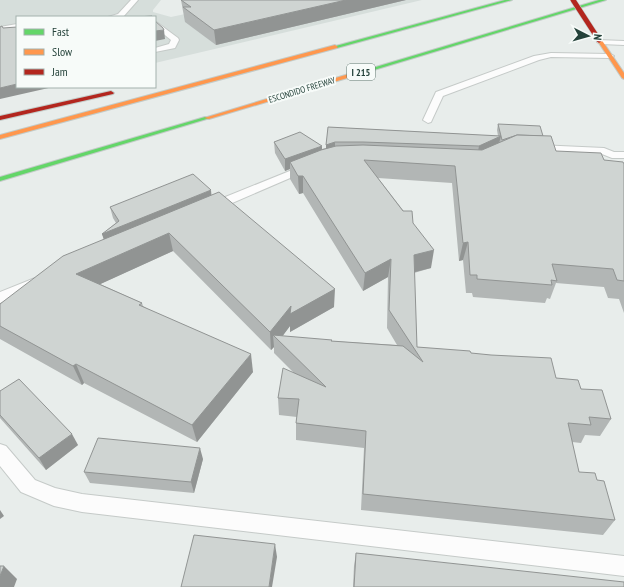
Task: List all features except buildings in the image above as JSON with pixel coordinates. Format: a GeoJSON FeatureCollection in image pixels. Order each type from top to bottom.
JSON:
{"type":"FeatureCollection","features":[{"type":"Feature","properties":{"kind":"main road"},"geometry":{"type":"LineString","coordinates":[[0,137],[510,0]]}},
{"type":"Feature","properties":{"kind":"main road"},"geometry":{"type":"LineString","coordinates":[[573,0],[624,77]]}},
{"type":"Feature","properties":{"kind":"main road","name":"ESCONDIDO FREEWAY"},"geometry":{"type":"LineString","coordinates":[[0,179],[604,0]]}},
{"type":"Feature","properties":{"kind":"main road"},"geometry":{"type":"LineString","coordinates":[[202,73],[397,31]]}},
{"type":"Feature","properties":{"kind":"main road"},"geometry":{"type":"LineString","coordinates":[[0,118],[122,90]]}},
{"type":"Feature","properties":{"kind":"main road"},"geometry":{"type":"LineString","coordinates":[[0,188],[118,144]]}},
{"type":"Feature","properties":{"kind":"lane"},"geometry":{"type":"LineString","coordinates":[[120,16],[135,0]]}},
{"type":"Feature","properties":{"kind":"lane"},"geometry":{"type":"LineString","coordinates":[[156,24],[175,40],[172,46],[156,50]]}},
{"type":"Feature","properties":{"kind":"lane"},"geometry":{"type":"LineString","coordinates":[[0,29],[16,26]]}},
{"type":"Feature","properties":{"kind":"lane"},"geometry":{"type":"LineString","coordinates":[[600,41],[624,43]]}},
{"type":"Feature","properties":{"kind":"lane"},"geometry":{"type":"LineString","coordinates":[[428,120],[439,94],[537,58],[552,55],[610,56]]}},
{"type":"Feature","properties":{"kind":"lane"},"geometry":{"type":"LineString","coordinates":[[526,147],[604,151],[612,154],[624,155]]}},
{"type":"Feature","properties":{"kind":"lane"},"geometry":{"type":"LineString","coordinates":[[604,151],[608,148],[624,149]]}},
{"type":"Feature","properties":{"kind":"lane"},"geometry":{"type":"LineString","coordinates":[[198,213],[316,163]]}},
{"type":"Feature","properties":{"kind":"lane"},"geometry":{"type":"LineString","coordinates":[[0,298],[44,279]]}},
{"type":"Feature","properties":{"kind":"lane"},"geometry":{"type":"LineString","coordinates":[[0,452],[28,486],[61,499],[98,505],[624,566]]}},
{"type":"Feature","properties":{"kind":"shaded area"},"geometry":{"type":"Polygon","coordinates":[[[0,0],[161,0],[153,12],[171,17],[252,0],[422,0],[156,63],[156,16],[16,16],[16,88],[0,99],[0,0]]]}},
{"type":"Feature","properties":{"kind":"traffic: fast"},"geometry":{"type":"LineString","coordinates":[[335,47],[510,0]]}},
{"type":"Feature","properties":{"kind":"traffic: fast"},"geometry":{"type":"LineString","coordinates":[[352,75],[604,0]]}},
{"type":"Feature","properties":{"kind":"traffic: fast"},"geometry":{"type":"LineString","coordinates":[[0,179],[207,118]]}},
{"type":"Feature","properties":{"kind":"traffic: slow"},"geometry":{"type":"LineString","coordinates":[[599,40],[624,77]]}},
{"type":"Feature","properties":{"kind":"traffic: slow"},"geometry":{"type":"LineString","coordinates":[[0,137],[335,47]]}},
{"type":"Feature","properties":{"kind":"traffic: slow"},"geometry":{"type":"LineString","coordinates":[[207,118],[352,75]]}},
{"type":"Feature","properties":{"kind":"traffic: jam"},"geometry":{"type":"LineString","coordinates":[[573,0],[599,40]]}},
{"type":"Feature","properties":{"kind":"traffic: jam"},"geometry":{"type":"LineString","coordinates":[[0,118],[111,93]]}}]}
